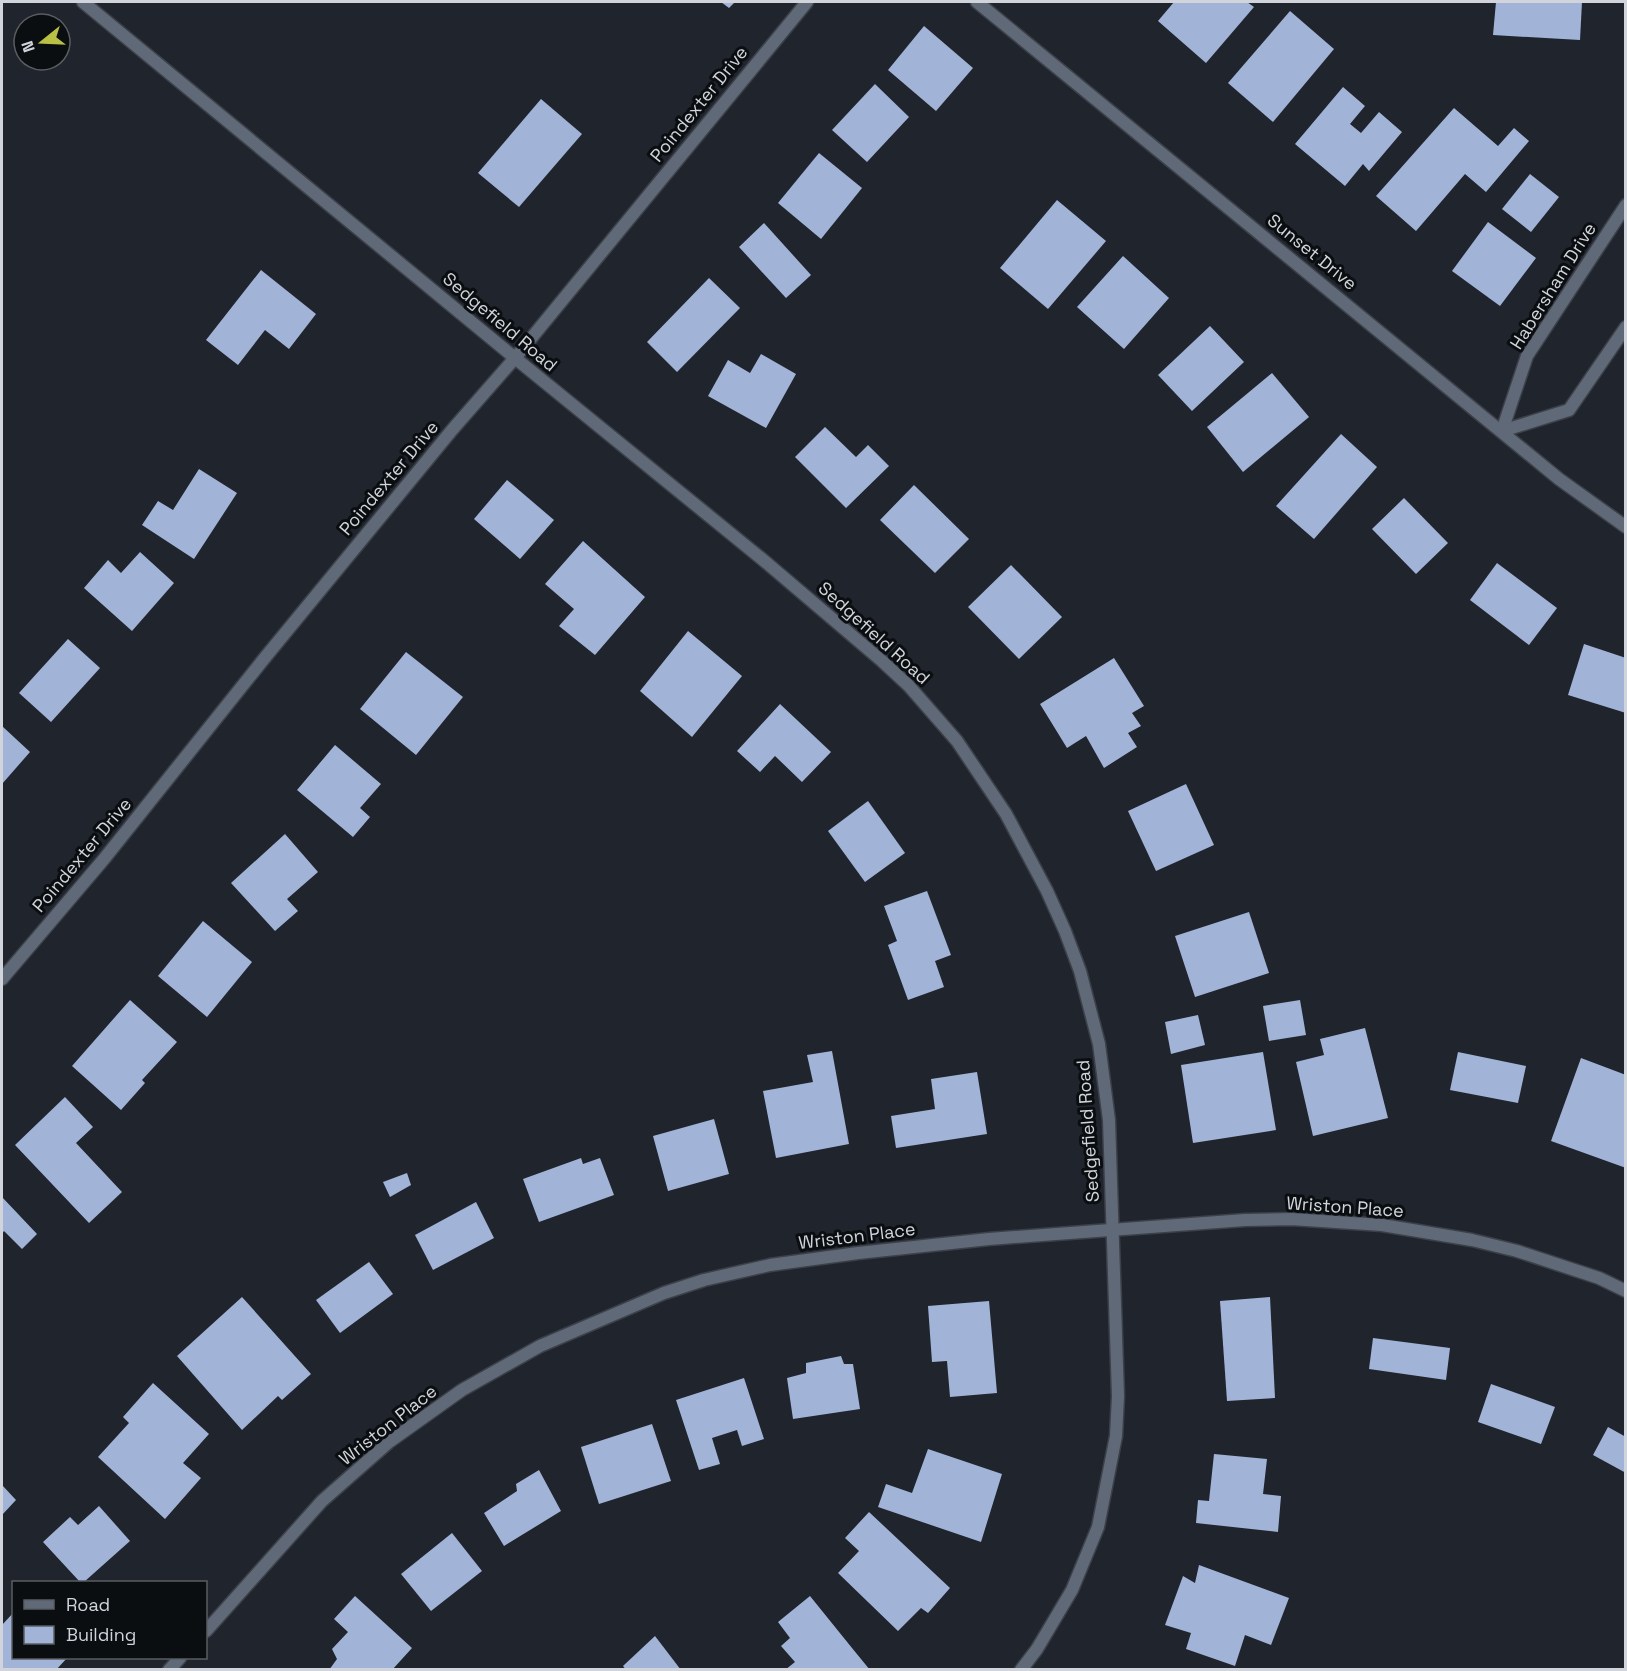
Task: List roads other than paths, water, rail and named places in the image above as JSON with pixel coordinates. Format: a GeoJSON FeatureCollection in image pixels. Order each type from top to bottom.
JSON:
{"type":"FeatureCollection","features":[{"type":"Feature","properties":{"kind":"street","name":"Sedgefield Road"},"geometry":{"type":"LineString","coordinates":[[83,2],[762,559],[882,661],[909,686],[957,741],[1006,813],[1052,901],[1080,971],[1099,1044],[1109,1120],[1118,1396],[1116,1436],[1098,1527],[1072,1590],[1037,1649],[1021,1670]]}},
{"type":"Feature","properties":{"kind":"street","name":"Poindexter Drive"},"geometry":{"type":"LineString","coordinates":[[2,979],[104,859],[263,660],[807,2]]}},
{"type":"Feature","properties":{"kind":"street","name":"Sunset Drive"},"geometry":{"type":"LineString","coordinates":[[977,2],[1559,479],[1626,528]]}},
{"type":"Feature","properties":{"kind":"street","name":"Habersham Drive"},"geometry":{"type":"LineString","coordinates":[[1502,431],[1527,356],[1626,205]]}},
{"type":"Feature","properties":{"kind":"street"},"geometry":{"type":"LineString","coordinates":[[1502,431],[1569,410],[1626,327]]}},
{"type":"Feature","properties":{"kind":"street","name":"Wriston Place"},"geometry":{"type":"LineString","coordinates":[[207,1630],[322,1501],[389,1442],[462,1390],[540,1346],[664,1293],[704,1280],[770,1265],[929,1245],[1245,1220],[1291,1219],[1382,1225],[1472,1240],[1517,1251],[1599,1278],[1626,1291]]}}]}
